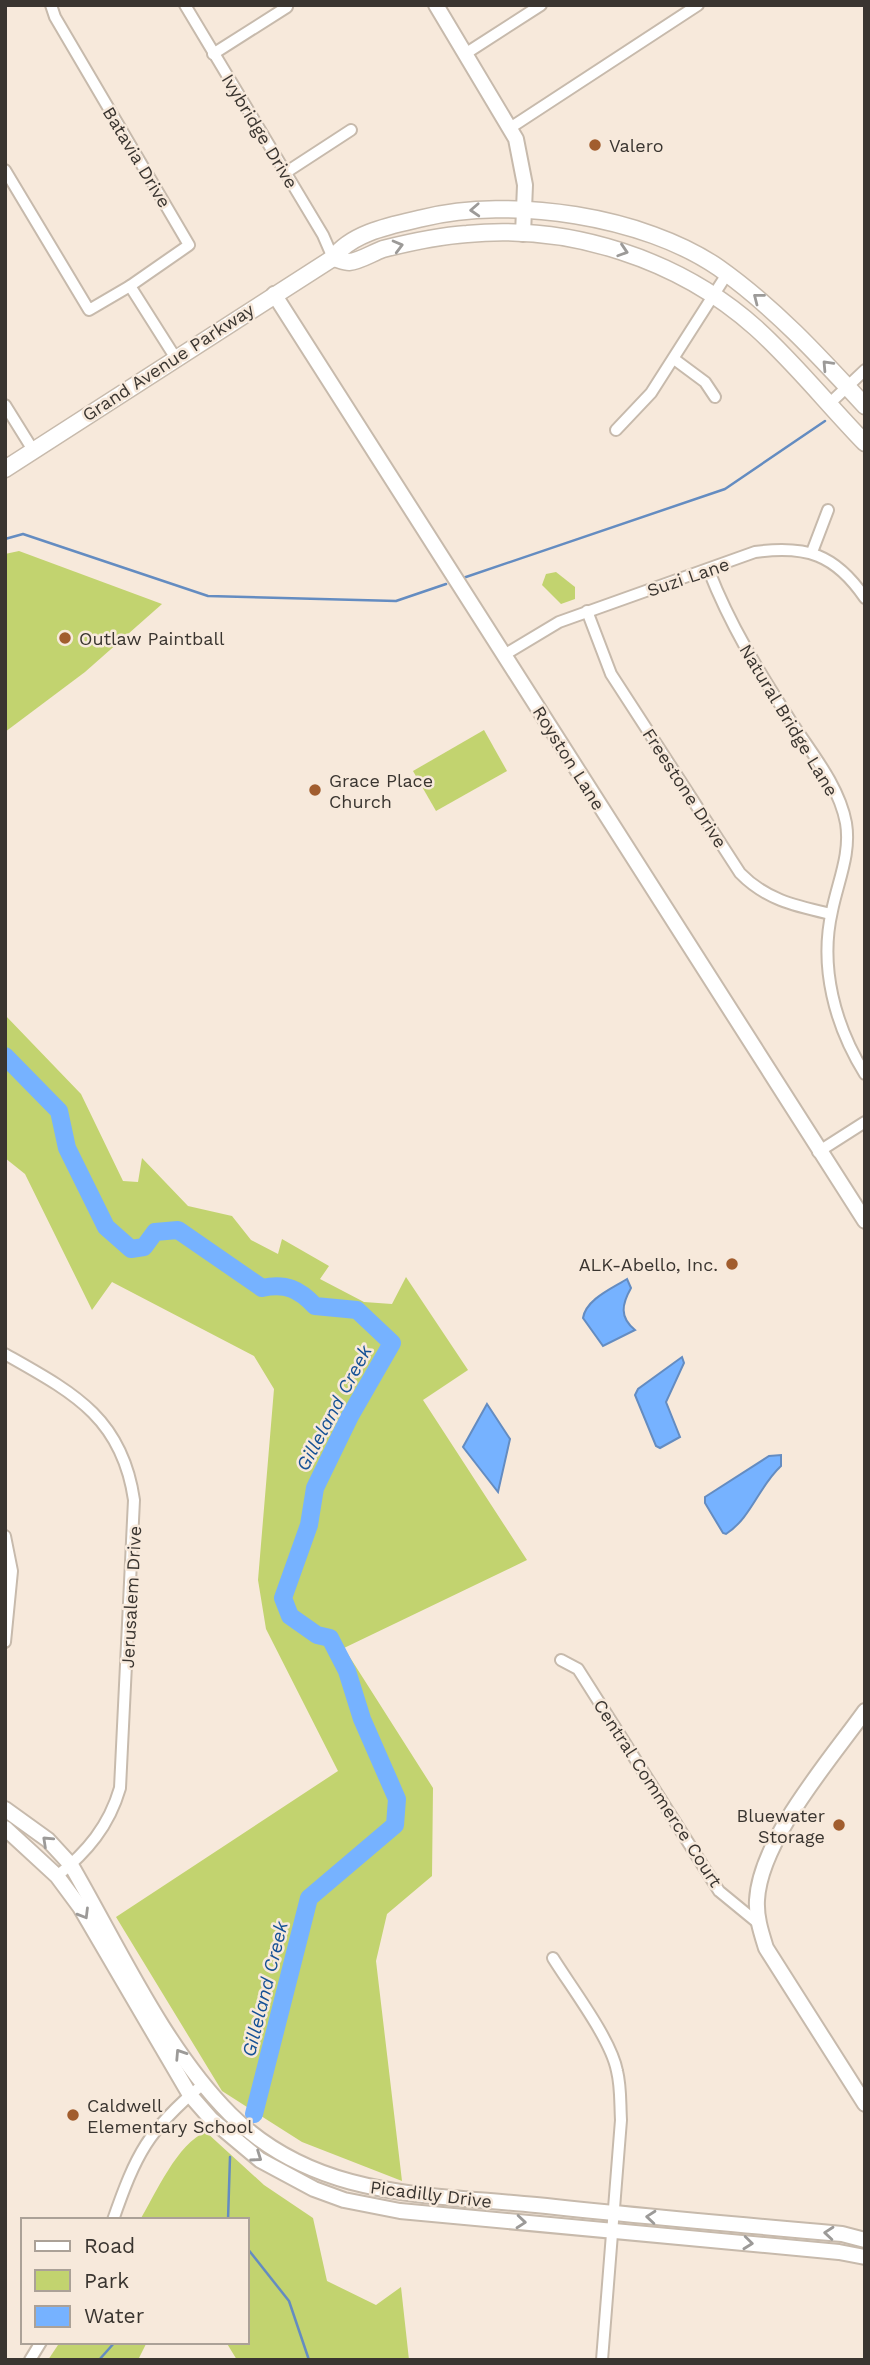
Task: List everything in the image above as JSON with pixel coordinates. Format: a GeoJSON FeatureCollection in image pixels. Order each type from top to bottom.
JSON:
{"type":"FeatureCollection","features":[{"type":"Feature","properties":{"kind":"main road","name":"Grand Avenue Parkway"},"geometry":{"type":"LineString","coordinates":[[5,469],[333,258],[343,244],[397,224],[454,211],[524,209],[616,224],[680,248],[727,274],[778,315],[865,406]]}},
{"type":"Feature","properties":{"kind":"main road","name":"Grand Avenue Parkway"},"geometry":{"type":"LineString","coordinates":[[333,258],[348,262],[398,246],[446,236],[523,234],[609,247],[634,254],[678,274],[714,296],[757,328],[863,438]]}},
{"type":"Feature","properties":{"kind":"street","name":"Batavia Drive"},"geometry":{"type":"LineString","coordinates":[[51,5],[55,17],[189,245],[130,286]]}},
{"type":"Feature","properties":{"kind":"street","name":"Ivybridge Drive"},"geometry":{"type":"LineString","coordinates":[[185,5],[333,258]]}},
{"type":"Feature","properties":{"kind":"street"},"geometry":{"type":"LineString","coordinates":[[436,5],[510,128],[520,155],[523,234]]}},
{"type":"Feature","properties":{"kind":"street"},"geometry":{"type":"LineString","coordinates":[[465,54],[541,5]]}},
{"type":"Feature","properties":{"kind":"street"},"geometry":{"type":"LineString","coordinates":[[510,128],[698,5]]}},
{"type":"Feature","properties":{"kind":"street"},"geometry":{"type":"LineString","coordinates":[[213,54],[287,8]]}},
{"type":"Feature","properties":{"kind":"street"},"geometry":{"type":"LineString","coordinates":[[285,173],[351,130]]}},
{"type":"Feature","properties":{"kind":"street"},"geometry":{"type":"LineString","coordinates":[[5,170],[89,310],[130,286],[175,358]]}},
{"type":"Feature","properties":{"kind":"street"},"geometry":{"type":"LineString","coordinates":[[616,430],[651,393],[727,274]]}},
{"type":"Feature","properties":{"kind":"street","name":"Royston Lane"},"geometry":{"type":"LineString","coordinates":[[274,294],[818,1152],[865,1221]]}},
{"type":"Feature","properties":{"kind":"street"},"geometry":{"type":"LineString","coordinates":[[674,359],[705,382],[715,397]]}},
{"type":"Feature","properties":{"kind":"street"},"geometry":{"type":"LineString","coordinates":[[830,404],[865,370]]}},
{"type":"Feature","properties":{"kind":"street"},"geometry":{"type":"LineString","coordinates":[[5,405],[33,450]]}},
{"type":"Feature","properties":{"kind":"street"},"geometry":{"type":"LineString","coordinates":[[812,552],[828,510]]}},
{"type":"Feature","properties":{"kind":"street","name":"Suzi Lane"},"geometry":{"type":"LineString","coordinates":[[504,654],[559,622],[709,571],[755,552],[782,548],[812,552],[835,564],[854,581],[865,598]]}},
{"type":"Feature","properties":{"kind":"street","name":"Natural Bridge Lane"},"geometry":{"type":"LineString","coordinates":[[709,571],[726,614],[746,651],[834,788],[846,821],[847,852],[831,914],[828,948],[833,1003],[842,1030],[865,1074]]}},
{"type":"Feature","properties":{"kind":"street","name":"Freestone Drive"},"geometry":{"type":"LineString","coordinates":[[587,611],[611,674],[740,873],[776,901],[831,914]]}},
{"type":"Feature","properties":{"kind":"street"},"geometry":{"type":"LineString","coordinates":[[818,1152],[865,1122]]}},
{"type":"Feature","properties":{"kind":"street","name":"Jerusalem Drive"},"geometry":{"type":"LineString","coordinates":[[5,1354],[66,1389],[99,1418],[124,1460],[134,1500],[122,1774],[114,1806],[106,1824],[71,1865],[57,1876]]}},
{"type":"Feature","properties":{"kind":"street"},"geometry":{"type":"LineString","coordinates":[[5,1536],[12,1570],[5,1642]]}},
{"type":"Feature","properties":{"kind":"street","name":"Central Commerce Court"},"geometry":{"type":"LineString","coordinates":[[561,1660],[578,1669],[719,1891],[758,1923]]}},
{"type":"Feature","properties":{"kind":"street"},"geometry":{"type":"LineString","coordinates":[[865,1711],[784,1825],[764,1865],[757,1900],[758,1923],[766,1948],[865,2104]]}},
{"type":"Feature","properties":{"kind":"street","name":"Picadilly Drive"},"geometry":{"type":"LineString","coordinates":[[5,1809],[48,1840],[71,1865],[180,2054],[202,2085],[232,2116],[263,2142],[337,2179],[409,2196],[842,2234],[865,2240]]}},
{"type":"Feature","properties":{"kind":"street","name":"Picadilly Drive"},"geometry":{"type":"LineString","coordinates":[[5,1828],[57,1876],[80,1907],[190,2095],[211,2119],[260,2160],[314,2189],[344,2200],[400,2211],[839,2252],[865,2257]]}},
{"type":"Feature","properties":{"kind":"street"},"geometry":{"type":"LineString","coordinates":[[553,1958],[608,2047],[617,2068],[621,2120],[602,2360]]}},
{"type":"Feature","properties":{"kind":"street"},"geometry":{"type":"LineString","coordinates":[[114,2218],[137,2155],[154,2129],[202,2085]]}},
{"type":"Feature","properties":{"kind":"street"},"geometry":{"type":"LineString","coordinates":[[30,2360],[40,2344]]}},
{"type":"Feature","properties":{"kind":"green space","name":"Outlaw Paintball"},"geometry":{"type":"Polygon","coordinates":[[[19,551],[162,604],[85,672],[5,732],[5,554],[19,551]]]}},
{"type":"Feature","properties":{"kind":"green space"},"geometry":{"type":"Polygon","coordinates":[[[556,572],[575,587],[575,599],[561,604],[542,585],[546,574],[556,572]]]}},
{"type":"Feature","properties":{"kind":"green space"},"geometry":{"type":"Polygon","coordinates":[[[484,730],[507,771],[436,811],[413,771],[484,730]]]}},
{"type":"Feature","properties":{"kind":"green space"},"geometry":{"type":"Polygon","coordinates":[[[5,1015],[81,1094],[123,1181],[138,1182],[142,1158],[188,1206],[232,1216],[251,1240],[278,1254],[282,1239],[329,1266],[320,1279],[364,1302],[392,1304],[406,1277],[468,1370],[423,1400],[527,1560],[344,1648],[433,1788],[432,1876],[387,1914],[376,1961],[402,2181],[302,2142],[222,2091],[116,1917],[338,1771],[266,1629],[258,1580],[274,1389],[254,1356],[112,1282],[92,1310],[25,1174],[5,1158],[5,1015]]]}},
{"type":"Feature","properties":{"kind":"green space"},"geometry":{"type":"Polygon","coordinates":[[[206,2132],[264,2185],[313,2218],[327,2281],[376,2305],[401,2287],[409,2360],[237,2360],[227,2344],[248,2344],[248,2218],[141,2218],[177,2158],[196,2138],[206,2132]]]}},
{"type":"Feature","properties":{"kind":"green space"},"geometry":{"type":"Polygon","coordinates":[[[59,2344],[146,2344],[138,2360],[48,2360],[59,2344]]]}},
{"type":"Feature","properties":{"kind":"water"},"geometry":{"type":"Polygon","coordinates":[[[627,1279],[631,1288],[624,1305],[624,1315],[635,1330],[603,1346],[583,1318],[585,1311],[601,1295],[627,1279]]]}},
{"type":"Feature","properties":{"kind":"water"},"geometry":{"type":"Polygon","coordinates":[[[682,1357],[684,1363],[666,1402],[680,1437],[660,1448],[656,1446],[635,1395],[638,1389],[682,1357]]]}},
{"type":"Feature","properties":{"kind":"water"},"geometry":{"type":"Polygon","coordinates":[[[487,1404],[510,1439],[498,1492],[463,1447],[487,1404]]]}},
{"type":"Feature","properties":{"kind":"water"},"geometry":{"type":"Polygon","coordinates":[[[781,1455],[781,1466],[749,1511],[735,1527],[726,1534],[723,1533],[705,1503],[705,1497],[769,1456],[781,1455]]]}},
{"type":"Feature","properties":{"kind":"waterway"},"geometry":{"type":"LineString","coordinates":[[463,578],[725,489],[825,421]]}},
{"type":"Feature","properties":{"kind":"waterway"},"geometry":{"type":"LineString","coordinates":[[5,539],[23,534],[208,596],[396,601],[446,584]]}},
{"type":"Feature","properties":{"kind":"waterway","name":"Gilleland Creek"},"geometry":{"type":"LineString","coordinates":[[5,1056],[59,1111],[67,1148],[106,1227],[131,1249],[144,1247],[155,1232],[178,1230],[262,1288],[285,1287],[303,1295],[315,1306],[357,1310],[392,1343],[350,1416],[315,1488],[309,1525],[283,1598],[290,1616],[317,1635],[330,1638],[347,1671],[362,1719],[397,1799],[395,1825],[309,1898],[254,2114]]}},
{"type":"Feature","properties":{"kind":"waterway","name":"Gilleland Creek"},"geometry":{"type":"LineString","coordinates":[[228,2218],[230,2157]]}},
{"type":"Feature","properties":{"kind":"waterway","name":"Gilleland Creek"},"geometry":{"type":"LineString","coordinates":[[248,2249],[289,2301],[309,2360]]}},
{"type":"Feature","properties":{"kind":"waterway"},"geometry":{"type":"LineString","coordinates":[[99,2360],[113,2344]]}},
{"type":"Feature","properties":{"kind":"place","name":"Valero"},"geometry":{"type":"Point","coordinates":[595,145]}},
{"type":"Feature","properties":{"kind":"place","name":"Outlaw Paintball"},"geometry":{"type":"Point","coordinates":[65,638]}},
{"type":"Feature","properties":{"kind":"place","name":"Grace Place Church"},"geometry":{"type":"Point","coordinates":[315,790]}},
{"type":"Feature","properties":{"kind":"place","name":"ALK-Abello, Inc."},"geometry":{"type":"Point","coordinates":[732,1264]}},
{"type":"Feature","properties":{"kind":"place","name":"Bluewater Storage"},"geometry":{"type":"Point","coordinates":[839,1825]}},
{"type":"Feature","properties":{"kind":"place","name":"Caldwell Elementary School"},"geometry":{"type":"Point","coordinates":[73,2115]}}]}
